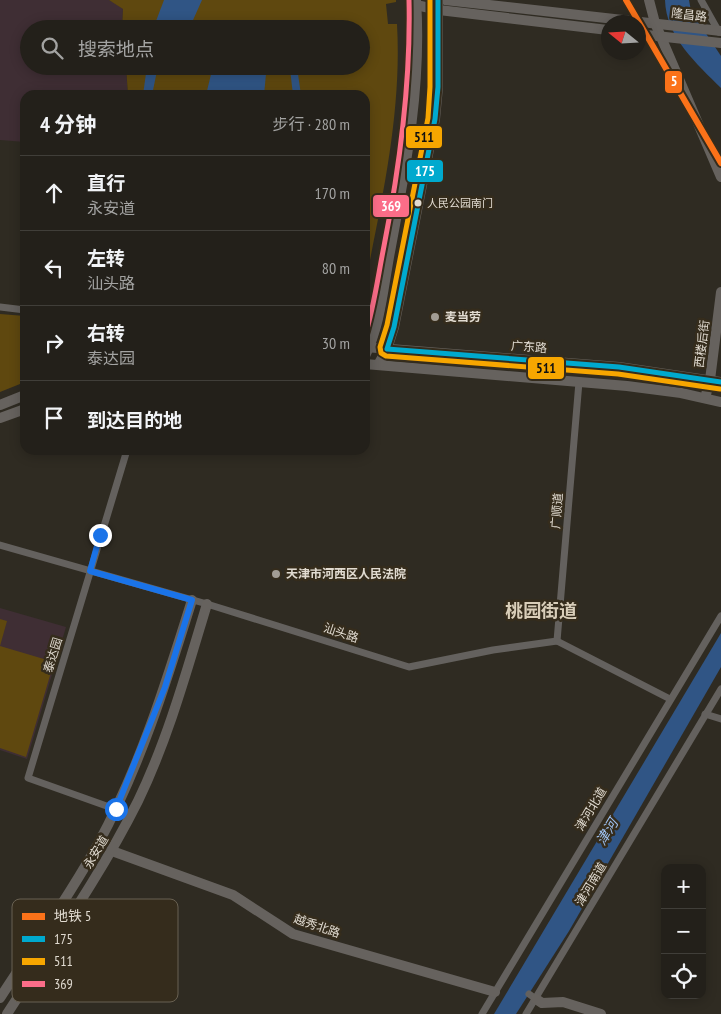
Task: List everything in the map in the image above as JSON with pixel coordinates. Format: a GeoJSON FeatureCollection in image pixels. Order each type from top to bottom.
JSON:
{"type":"FeatureCollection","features":[{"type":"Feature","properties":{"kind":"main road","name":"隆昌路"},"geometry":{"type":"LineString","coordinates":[[445,0],[659,24],[718,36]]}},
{"type":"Feature","properties":{"kind":"main road"},"geometry":{"type":"LineString","coordinates":[[649,0],[721,177]]}},
{"type":"Feature","properties":{"kind":"main road"},"geometry":{"type":"LineString","coordinates":[[370,341],[377,324],[410,146],[415,90],[416,2],[601,29]]}},
{"type":"Feature","properties":{"kind":"main road"},"geometry":{"type":"LineString","coordinates":[[378,366],[387,349],[394,326],[434,119],[438,87],[437,4]]}},
{"type":"Feature","properties":{"kind":"main road"},"geometry":{"type":"LineString","coordinates":[[646,35],[664,37],[718,36]]}},
{"type":"Feature","properties":{"kind":"main road","name":"西楼后街"},"geometry":{"type":"LineString","coordinates":[[705,398],[710,380],[721,292]]}},
{"type":"Feature","properties":{"kind":"main road","name":"广东路"},"geometry":{"type":"LineString","coordinates":[[370,351],[387,349],[620,367],[721,382]]}},
{"type":"Feature","properties":{"kind":"main road"},"geometry":{"type":"LineString","coordinates":[[370,365],[627,386],[721,402]]}},
{"type":"Feature","properties":{"kind":"main road"},"geometry":{"type":"LineString","coordinates":[[0,405],[20,397]]}},
{"type":"Feature","properties":{"kind":"main road"},"geometry":{"type":"LineString","coordinates":[[0,418],[20,411]]}},
{"type":"Feature","properties":{"kind":"main road","name":"永安道"},"geometry":{"type":"LineString","coordinates":[[63,899],[98,845],[116,809],[165,687],[192,600]]}},
{"type":"Feature","properties":{"kind":"main road","name":"永安道"},"geometry":{"type":"LineString","coordinates":[[81,899],[112,851],[139,799],[162,743],[207,604]]}},
{"type":"Feature","properties":{"kind":"main road","name":"越秀北路"},"geometry":{"type":"LineString","coordinates":[[112,851],[232,895],[293,934],[495,992]]}},
{"type":"Feature","properties":{"kind":"main road","name":"永安道"},"geometry":{"type":"LineString","coordinates":[[0,998],[12,979]]}},
{"type":"Feature","properties":{"kind":"main road"},"geometry":{"type":"LineString","coordinates":[[533,997],[542,1003],[563,1002],[601,1014]]}},
{"type":"Feature","properties":{"kind":"main road","name":"永安道"},"geometry":{"type":"LineString","coordinates":[[7,1014],[15,1002]]}},
{"type":"Feature","properties":{"kind":"street"},"geometry":{"type":"LineString","coordinates":[[701,0],[718,36]]}},
{"type":"Feature","properties":{"kind":"street"},"geometry":{"type":"LineString","coordinates":[[0,307],[20,309]]}},
{"type":"Feature","properties":{"kind":"street","name":"广顺道"},"geometry":{"type":"LineString","coordinates":[[557,641],[579,382]]}},
{"type":"Feature","properties":{"kind":"street","name":"泰达园"},"geometry":{"type":"LineString","coordinates":[[116,809],[28,778],[125,455]]}},
{"type":"Feature","properties":{"kind":"street","name":"汕头路"},"geometry":{"type":"LineString","coordinates":[[0,545],[207,604],[409,667],[493,650],[557,641]]}},
{"type":"Feature","properties":{"kind":"street","name":"津河北道"},"geometry":{"type":"LineString","coordinates":[[482,1014],[670,698],[721,616]]}},
{"type":"Feature","properties":{"kind":"street"},"geometry":{"type":"LineString","coordinates":[[557,641],[670,698]]}},
{"type":"Feature","properties":{"kind":"street","name":"津河南道"},"geometry":{"type":"LineString","coordinates":[[526,1014],[533,997],[721,689]]}},
{"type":"Feature","properties":{"kind":"street"},"geometry":{"type":"LineString","coordinates":[[706,714],[721,719]]}},
{"type":"Feature","properties":{"kind":"shaded area"},"geometry":{"type":"Polygon","coordinates":[[[0,0],[109,0],[123,9],[122,20],[20,20],[20,75],[127,75],[128,90],[20,90],[20,142],[0,140],[0,0]]]}},
{"type":"Feature","properties":{"kind":"shaded area"},"geometry":{"type":"Polygon","coordinates":[[[109,0],[396,0],[396,2],[386,4],[388,24],[397,24],[397,90],[394,123],[370,259],[370,90],[128,90],[127,75],[370,75],[370,20],[122,20],[123,9],[109,0]]]}},
{"type":"Feature","properties":{"kind":"shaded area"},"geometry":{"type":"Polygon","coordinates":[[[0,314],[20,316],[20,384],[0,392],[0,314]]]}},
{"type":"Feature","properties":{"kind":"shaded area"},"geometry":{"type":"Polygon","coordinates":[[[0,608],[66,627],[27,759],[0,750],[0,608]]]}},
{"type":"Feature","properties":{"kind":"shaded area"},"geometry":{"type":"Polygon","coordinates":[[[0,619],[7,621],[0,646],[0,619]]]}},
{"type":"Feature","properties":{"kind":"shaded area"},"geometry":{"type":"Polygon","coordinates":[[[0,646],[54,662],[26,757],[0,748],[0,646]]]}},
{"type":"Feature","properties":{"kind":"water"},"geometry":{"type":"Polygon","coordinates":[[[164,0],[202,0],[193,20],[156,20],[164,0]]]}},
{"type":"Feature","properties":{"kind":"water"},"geometry":{"type":"Polygon","coordinates":[[[665,0],[689,0],[691,11],[721,56],[721,88],[684,49],[677,38],[671,26],[665,0]]]}},
{"type":"Feature","properties":{"kind":"water"},"geometry":{"type":"Polygon","coordinates":[[[146,75],[156,75],[153,90],[144,90],[146,75]]]}},
{"type":"Feature","properties":{"kind":"water"},"geometry":{"type":"Polygon","coordinates":[[[211,75],[266,75],[264,90],[207,90],[211,75]]]}},
{"type":"Feature","properties":{"kind":"water"},"geometry":{"type":"Polygon","coordinates":[[[291,75],[298,75],[300,90],[292,90],[291,75]]]}},
{"type":"Feature","properties":{"kind":"water","name":"津河"},"geometry":{"type":"Polygon","coordinates":[[[721,633],[721,667],[569,931],[516,1014],[494,1014],[721,633]]]}},
{"type":"Feature","properties":{"kind":"metro line","name":"5"},"geometry":{"type":"LineString","coordinates":[[626,0],[721,163]]}},
{"type":"Feature","properties":{"kind":"transit line","name":"369"},"geometry":{"type":"LineString","coordinates":[[370,318],[390,216],[403,124],[408,62],[409,0]]}},
{"type":"Feature","properties":{"kind":"transit line","name":"511"},"geometry":{"type":"LineString","coordinates":[[430,0],[428,118],[387,325],[380,347],[381,353],[386,356],[618,374],[720,389]]}},
{"type":"Feature","properties":{"kind":"transit line","name":"175"},"geometry":{"type":"LineString","coordinates":[[438,0],[438,87],[435,119],[394,327],[387,349],[619,367],[721,382]]}},
{"type":"Feature","properties":{"kind":"place","name":"人民公园南门"},"geometry":{"type":"Point","coordinates":[418,203]}},
{"type":"Feature","properties":{"kind":"place","name":"麦当劳"},"geometry":{"type":"Point","coordinates":[435,317]}},
{"type":"Feature","properties":{"kind":"place","name":"天津市河西区人民法院"},"geometry":{"type":"Point","coordinates":[276,574]}},
{"type":"Feature","properties":{"kind":"district","name":"桃园街道"},"geometry":{"type":"Point","coordinates":[541,611]}},
{"type":"Feature","properties":{"kind":"route"},"geometry":{"type":"LineString","coordinates":[[100,535],[90,571],[192,600],[165,687],[116,809]]}}]}
